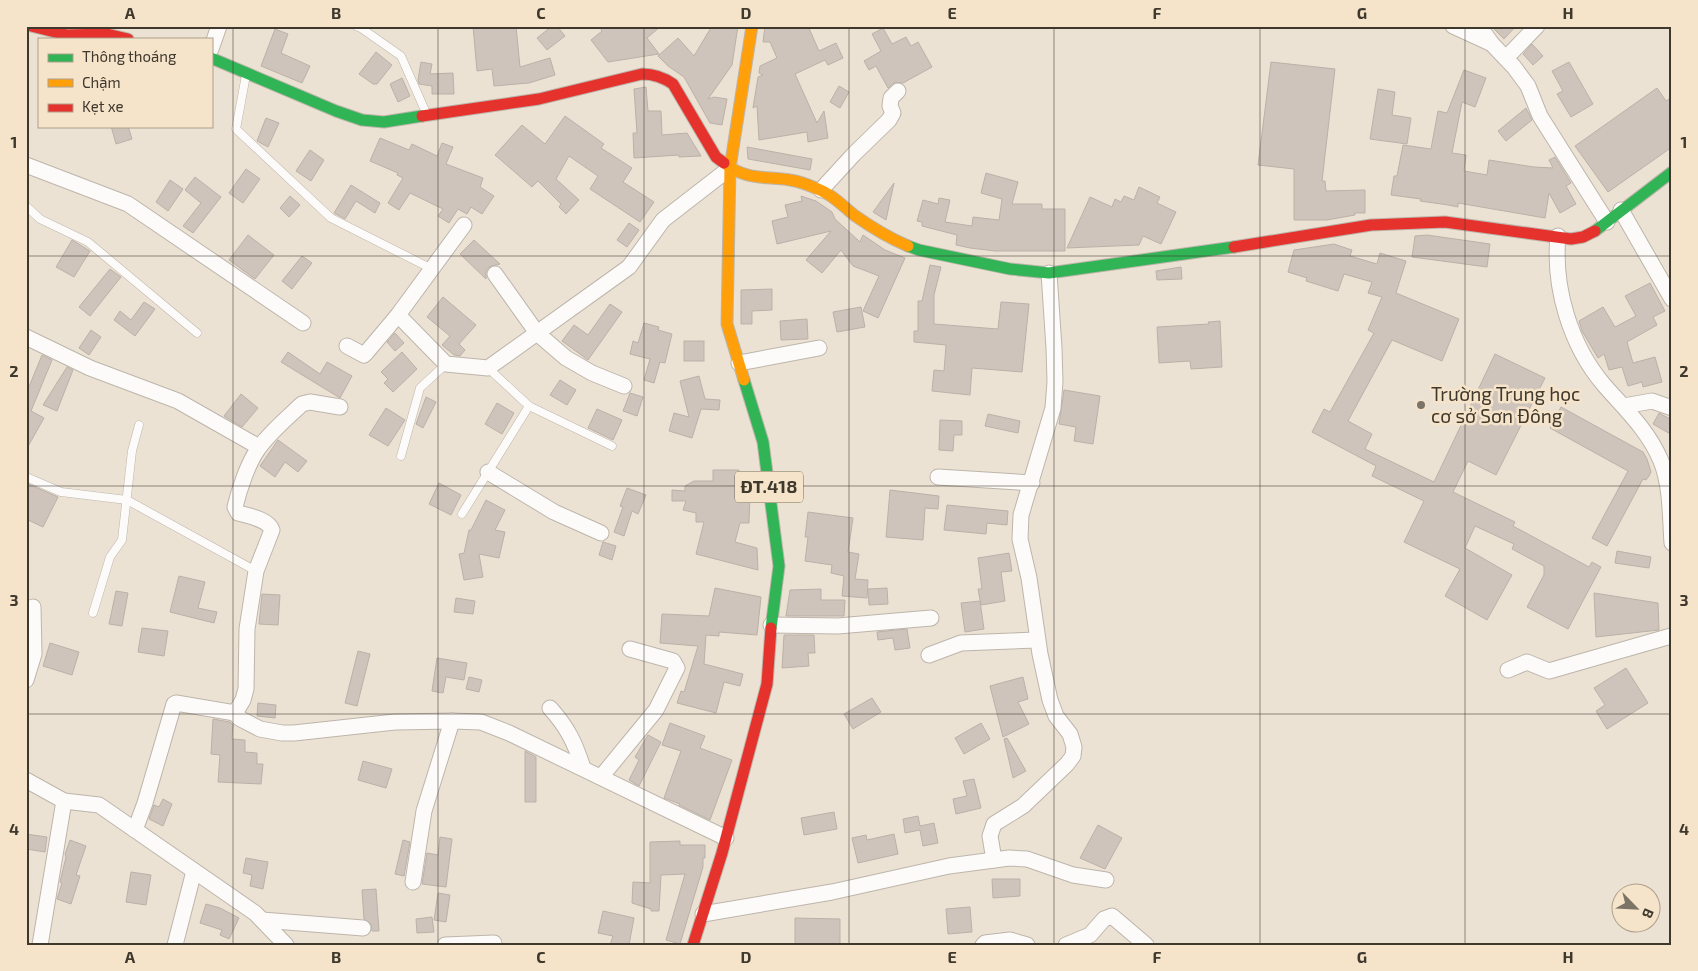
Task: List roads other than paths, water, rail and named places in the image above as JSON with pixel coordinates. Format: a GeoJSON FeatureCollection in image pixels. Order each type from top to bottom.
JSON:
{"type":"FeatureCollection","features":[{"type":"Feature","properties":{"kind":"street"},"geometry":{"type":"LineString","coordinates":[[31,26],[67,35],[107,34],[124,38]]}},
{"type":"Feature","properties":{"kind":"street"},"geometry":{"type":"LineString","coordinates":[[212,46],[219,26]]}},
{"type":"Feature","properties":{"kind":"street","name":"ĐT.418"},"geometry":{"type":"LineString","coordinates":[[693,945],[726,838],[767,684],[778,566],[763,442],[727,324],[730,168],[752,26]]}},
{"type":"Feature","properties":{"kind":"street"},"geometry":{"type":"LineString","coordinates":[[1453,26],[1492,44]]}},
{"type":"Feature","properties":{"kind":"street"},"geometry":{"type":"LineString","coordinates":[[1479,26],[1492,44],[1514,66],[1528,86],[1540,116],[1607,222]]}},
{"type":"Feature","properties":{"kind":"street"},"geometry":{"type":"LineString","coordinates":[[1506,58],[1537,26]]}},
{"type":"Feature","properties":{"kind":"street"},"geometry":{"type":"LineString","coordinates":[[212,58],[336,111],[362,120],[384,122],[539,98],[642,74],[653,74],[663,77],[673,84],[716,157],[730,168],[755,178],[792,180],[821,190],[840,202],[853,214],[892,239],[919,250],[1010,269],[1048,273],[1371,226],[1445,222],[1558,236],[1569,240],[1582,238],[1592,233],[1672,172]]}},
{"type":"Feature","properties":{"kind":"street"},"geometry":{"type":"LineString","coordinates":[[821,190],[889,120],[893,113],[890,106],[891,98],[898,91]]}},
{"type":"Feature","properties":{"kind":"street"},"geometry":{"type":"LineString","coordinates":[[26,166],[128,204],[303,323]]}},
{"type":"Feature","properties":{"kind":"street"},"geometry":{"type":"LineString","coordinates":[[398,315],[446,364],[488,368],[629,267],[663,220],[730,168]]}},
{"type":"Feature","properties":{"kind":"street"},"geometry":{"type":"LineString","coordinates":[[1621,210],[1672,299]]}},
{"type":"Feature","properties":{"kind":"street"},"geometry":{"type":"LineString","coordinates":[[347,346],[364,355],[398,315],[464,225]]}},
{"type":"Feature","properties":{"kind":"street"},"geometry":{"type":"LineString","coordinates":[[1558,236],[1556,253],[1557,272],[1566,313],[1591,368],[1651,440],[1661,462],[1668,487],[1672,543]]}},
{"type":"Feature","properties":{"kind":"street"},"geometry":{"type":"LineString","coordinates":[[994,860],[990,836],[994,824],[1023,806],[1067,764],[1073,756],[1074,746],[1070,734],[1056,716],[1050,700],[1038,640],[1029,578],[1020,539],[1021,515],[1032,483],[1054,400],[1054,348],[1048,273]]}},
{"type":"Feature","properties":{"kind":"street"},"geometry":{"type":"LineString","coordinates":[[495,274],[537,333],[566,358],[592,373],[624,386]]}},
{"type":"Feature","properties":{"kind":"street"},"geometry":{"type":"LineString","coordinates":[[26,337],[90,368],[178,401],[259,447]]}},
{"type":"Feature","properties":{"kind":"street"},"geometry":{"type":"LineString","coordinates":[[739,363],[819,348]]}},
{"type":"Feature","properties":{"kind":"street"},"geometry":{"type":"LineString","coordinates":[[1624,406],[1652,401],[1672,408]]}},
{"type":"Feature","properties":{"kind":"street"},"geometry":{"type":"LineString","coordinates":[[235,713],[243,700],[246,689],[247,629],[256,571],[272,530],[266,523],[238,512],[235,507],[253,456],[259,447],[302,404],[310,402],[340,407]]}},
{"type":"Feature","properties":{"kind":"street"},"geometry":{"type":"LineString","coordinates":[[488,472],[554,512],[601,533]]}},
{"type":"Feature","properties":{"kind":"street"},"geometry":{"type":"LineString","coordinates":[[938,476],[1032,483]]}},
{"type":"Feature","properties":{"kind":"street"},"geometry":{"type":"LineString","coordinates":[[26,680],[34,654],[33,607]]}},
{"type":"Feature","properties":{"kind":"street"},"geometry":{"type":"LineString","coordinates":[[771,625],[838,626],[931,618]]}},
{"type":"Feature","properties":{"kind":"street"},"geometry":{"type":"LineString","coordinates":[[1508,670],[1527,662],[1549,671],[1671,635]]}},
{"type":"Feature","properties":{"kind":"street"},"geometry":{"type":"LineString","coordinates":[[929,655],[961,642],[1038,640]]}},
{"type":"Feature","properties":{"kind":"street"},"geometry":{"type":"LineString","coordinates":[[601,777],[656,710],[677,668],[673,661],[630,649]]}},
{"type":"Feature","properties":{"kind":"street"},"geometry":{"type":"LineString","coordinates":[[135,830],[146,803],[174,704],[176,703],[235,713],[240,718],[260,729],[294,733],[395,722],[480,722],[509,733],[726,838]]}},
{"type":"Feature","properties":{"kind":"street"},"geometry":{"type":"LineString","coordinates":[[550,708],[564,724],[575,744],[583,768]]}},
{"type":"Feature","properties":{"kind":"street"},"geometry":{"type":"LineString","coordinates":[[413,882],[424,810],[452,721]]}},
{"type":"Feature","properties":{"kind":"street"},"geometry":{"type":"LineString","coordinates":[[26,780],[64,801],[98,805],[255,914],[286,945]]}},
{"type":"Feature","properties":{"kind":"street"},"geometry":{"type":"LineString","coordinates":[[40,945],[64,801]]}},
{"type":"Feature","properties":{"kind":"street"},"geometry":{"type":"LineString","coordinates":[[703,914],[832,892],[949,866],[1009,858],[1027,859],[1073,875],[1106,880]]}},
{"type":"Feature","properties":{"kind":"street"},"geometry":{"type":"LineString","coordinates":[[175,945],[194,871]]}},
{"type":"Feature","properties":{"kind":"street"},"geometry":{"type":"LineString","coordinates":[[1066,945],[1090,935],[1104,919],[1112,916],[1146,945]]}},
{"type":"Feature","properties":{"kind":"street"},"geometry":{"type":"LineString","coordinates":[[262,920],[363,928]]}},
{"type":"Feature","properties":{"kind":"street"},"geometry":{"type":"LineString","coordinates":[[983,945],[1010,940],[1027,945]]}},
{"type":"Feature","properties":{"kind":"street"},"geometry":{"type":"LineString","coordinates":[[445,945],[494,943]]}},
{"type":"Feature","properties":{"kind":"lane"},"geometry":{"type":"LineString","coordinates":[[356,26],[401,56],[427,116]]}},
{"type":"Feature","properties":{"kind":"lane"},"geometry":{"type":"LineString","coordinates":[[246,72],[236,128],[331,218],[432,269]]}},
{"type":"Feature","properties":{"kind":"lane"},"geometry":{"type":"LineString","coordinates":[[26,206],[40,219],[88,242],[197,333]]}},
{"type":"Feature","properties":{"kind":"lane"},"geometry":{"type":"LineString","coordinates":[[401,456],[420,388],[446,364]]}},
{"type":"Feature","properties":{"kind":"lane"},"geometry":{"type":"LineString","coordinates":[[488,368],[529,406],[612,446]]}},
{"type":"Feature","properties":{"kind":"lane"},"geometry":{"type":"LineString","coordinates":[[462,514],[529,406]]}},
{"type":"Feature","properties":{"kind":"lane"},"geometry":{"type":"LineString","coordinates":[[93,613],[110,558],[122,540],[132,451],[139,425]]}},
{"type":"Feature","properties":{"kind":"lane"},"geometry":{"type":"LineString","coordinates":[[26,477],[61,492],[127,500],[256,571]]}},
{"type":"Feature","properties":{"kind":"place","name":"Trường Trung học cơ sở Sơn Đông"},"geometry":{"type":"Point","coordinates":[1421,405]}}]}
